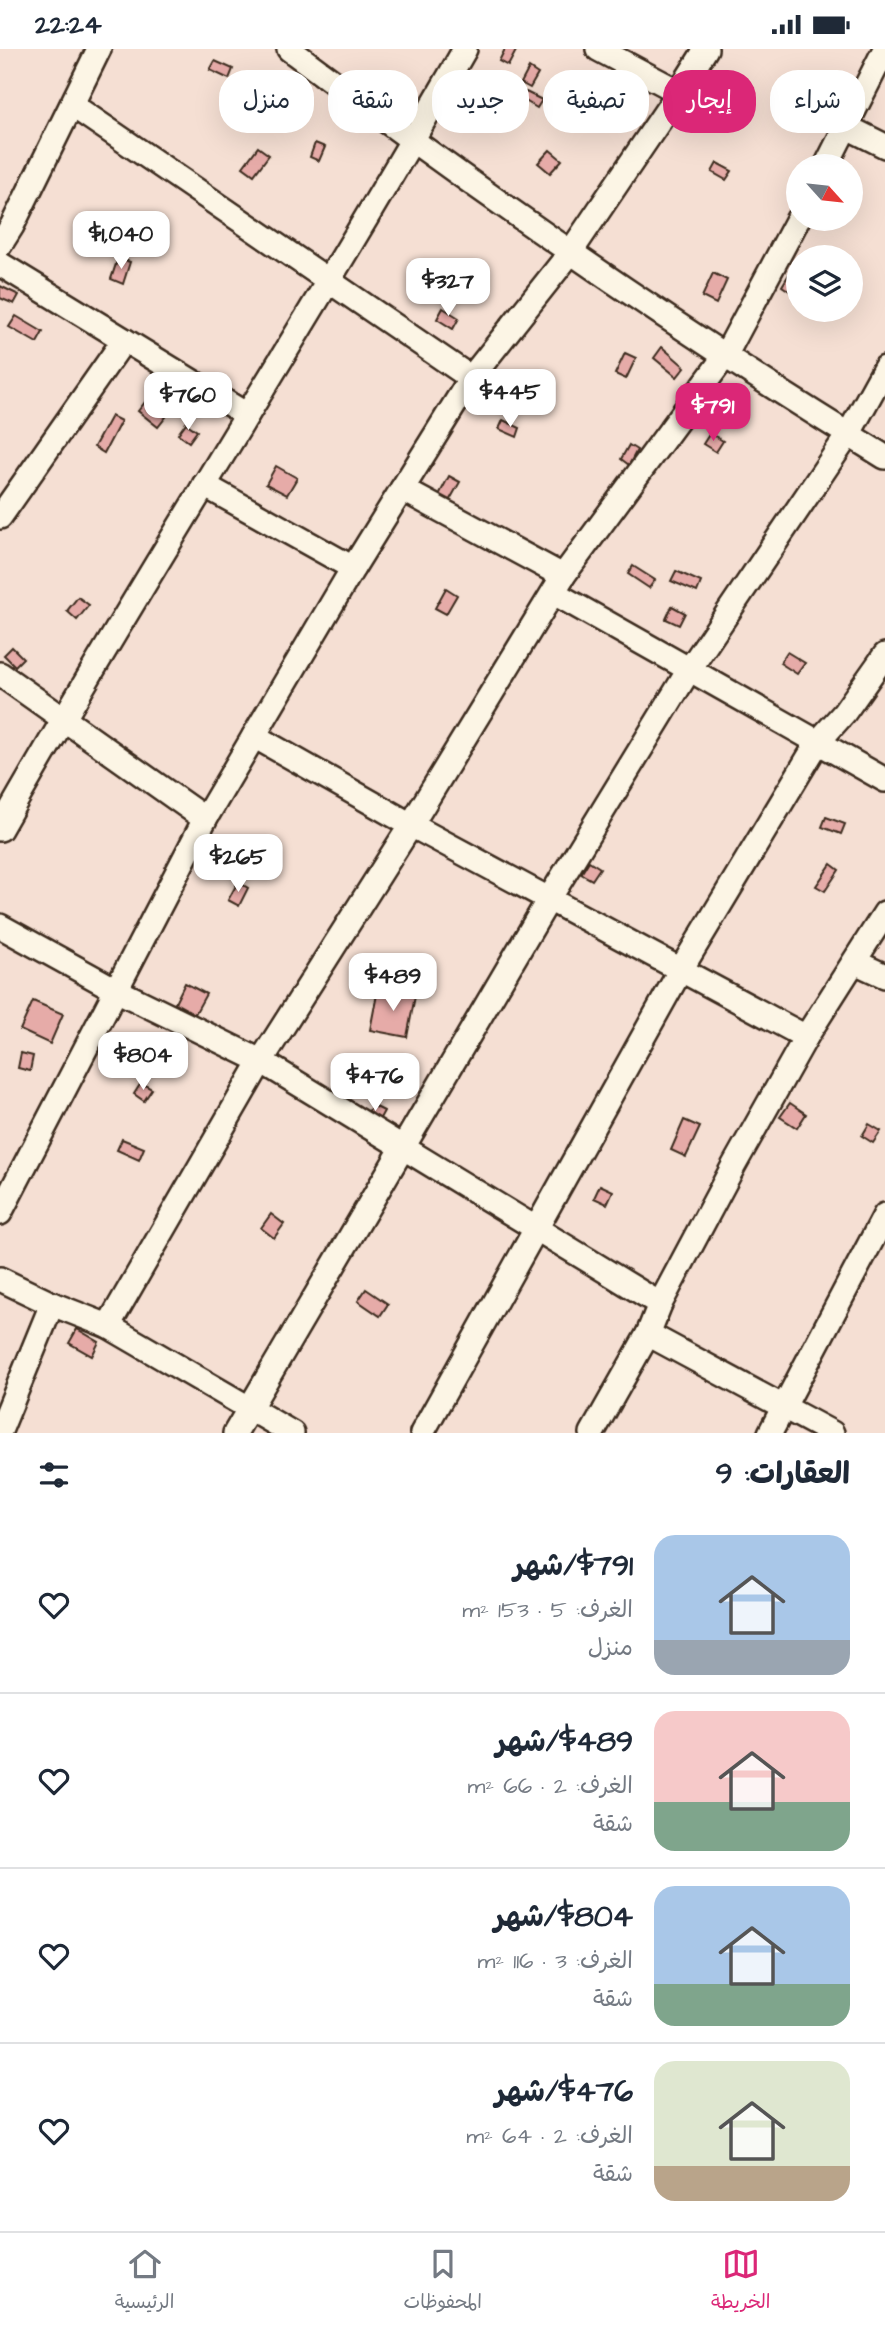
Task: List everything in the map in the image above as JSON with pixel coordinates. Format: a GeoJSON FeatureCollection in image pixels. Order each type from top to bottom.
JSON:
{"type":"FeatureCollection","features":[{"type":"Feature","properties":{"kind":"street"},"geometry":{"type":"LineString","coordinates":[[0,245],[12,226],[99,49]]}},
{"type":"Feature","properties":{"kind":"street"},"geometry":{"type":"LineString","coordinates":[[289,49],[412,141],[570,253],[724,356],[885,457]]}},
{"type":"Feature","properties":{"kind":"street"},"geometry":{"type":"LineString","coordinates":[[0,829],[63,718],[329,280],[464,49]]}},
{"type":"Feature","properties":{"kind":"street"},"geometry":{"type":"LineString","coordinates":[[598,49],[663,84]]}},
{"type":"Feature","properties":{"kind":"street"},"geometry":{"type":"LineString","coordinates":[[693,70],[706,49]]}},
{"type":"Feature","properties":{"kind":"street"},"geometry":{"type":"LineString","coordinates":[[865,90],[885,49]]}},
{"type":"Feature","properties":{"kind":"street"},"geometry":{"type":"LineString","coordinates":[[72,105],[471,377]]}},
{"type":"Feature","properties":{"kind":"street"},"geometry":{"type":"LineString","coordinates":[[0,1213],[205,819],[353,568],[471,377],[570,253],[663,116]]}},
{"type":"Feature","properties":{"kind":"street"},"geometry":{"type":"LineString","coordinates":[[832,154],[844,133]]}},
{"type":"Feature","properties":{"kind":"street"},"geometry":{"type":"LineString","coordinates":[[859,133],[885,146]]}},
{"type":"Feature","properties":{"kind":"street"},"geometry":{"type":"LineString","coordinates":[[108,1326],[261,1061],[411,825],[558,585],[724,356],[792,231]]}},
{"type":"Feature","properties":{"kind":"street"},"geometry":{"type":"LineString","coordinates":[[0,264],[247,415]]}},
{"type":"Feature","properties":{"kind":"street"},"geometry":{"type":"LineString","coordinates":[[0,517],[124,340]]}},
{"type":"Feature","properties":{"kind":"street"},"geometry":{"type":"LineString","coordinates":[[235,1433],[549,899],[689,670],[848,435],[885,368]]}},
{"type":"Feature","properties":{"kind":"street"},"geometry":{"type":"LineString","coordinates":[[204,485],[353,568]]}},
{"type":"Feature","properties":{"kind":"street"},"geometry":{"type":"LineString","coordinates":[[402,489],[689,670],[885,780]]}},
{"type":"Feature","properties":{"kind":"street"},"geometry":{"type":"LineString","coordinates":[[422,1433],[680,971],[818,742],[853,702],[885,655]]}},
{"type":"Feature","properties":{"kind":"street"},"geometry":{"type":"LineString","coordinates":[[0,674],[205,819]]}},
{"type":"Feature","properties":{"kind":"street"},"geometry":{"type":"LineString","coordinates":[[254,736],[411,825],[806,1037]]}},
{"type":"Feature","properties":{"kind":"street"},"geometry":{"type":"LineString","coordinates":[[592,1433],[648,1334],[660,1304],[806,1037],[885,913]]}},
{"type":"Feature","properties":{"kind":"street"},"geometry":{"type":"LineString","coordinates":[[0,926],[116,990],[261,1061],[660,1304]]}},
{"type":"Feature","properties":{"kind":"street"},"geometry":{"type":"LineString","coordinates":[[855,962],[885,977]]}},
{"type":"Feature","properties":{"kind":"street"},"geometry":{"type":"LineString","coordinates":[[770,1433],[885,1215]]}},
{"type":"Feature","properties":{"kind":"street"},"geometry":{"type":"LineString","coordinates":[[0,1279],[52,1304],[108,1326],[292,1433]]}},
{"type":"Feature","properties":{"kind":"street"},"geometry":{"type":"LineString","coordinates":[[0,1431],[52,1304]]}},
{"type":"Feature","properties":{"kind":"street"},"geometry":{"type":"LineString","coordinates":[[648,1334],[832,1433]]}},
{"type":"Feature","properties":{"kind":"building"},"geometry":{"type":"Polygon","coordinates":[[[505,49],[517,49],[508,66],[499,61],[505,49]]]}},
{"type":"Feature","properties":{"kind":"building"},"geometry":{"type":"Polygon","coordinates":[[[215,61],[233,69],[219,70],[219,74],[210,70],[215,61]]]}},
{"type":"Feature","properties":{"kind":"building"},"geometry":{"type":"Polygon","coordinates":[[[529,68],[538,74],[530,88],[529,70],[529,68]]]}},
{"type":"Feature","properties":{"kind":"building"},"geometry":{"type":"Polygon","coordinates":[[[529,94],[542,100],[537,108],[529,103],[529,94]]]}},
{"type":"Feature","properties":{"kind":"building"},"geometry":{"type":"Polygon","coordinates":[[[315,143],[325,147],[319,161],[310,157],[315,143]]]}},
{"type":"Feature","properties":{"kind":"building"},"geometry":{"type":"Polygon","coordinates":[[[258,147],[269,155],[254,175],[243,167],[258,147]]]}},
{"type":"Feature","properties":{"kind":"building"},"geometry":{"type":"Polygon","coordinates":[[[550,150],[562,160],[550,173],[538,163],[550,150]]]}},
{"type":"Feature","properties":{"kind":"building"},"geometry":{"type":"Polygon","coordinates":[[[717,163],[732,171],[726,180],[712,172],[717,163]]]}},
{"type":"Feature","properties":{"kind":"building"},"geometry":{"type":"Polygon","coordinates":[[[118,258],[130,262],[123,284],[111,279],[118,258]]]}},
{"type":"Feature","properties":{"kind":"building"},"geometry":{"type":"Polygon","coordinates":[[[713,273],[727,280],[716,304],[702,297],[713,273]]]}},
{"type":"Feature","properties":{"kind":"building"},"geometry":{"type":"Polygon","coordinates":[[[0,286],[19,295],[14,304],[0,298],[0,286]]]}},
{"type":"Feature","properties":{"kind":"building"},"geometry":{"type":"Polygon","coordinates":[[[443,308],[459,318],[453,329],[437,319],[443,308]]]}},
{"type":"Feature","properties":{"kind":"building"},"geometry":{"type":"Polygon","coordinates":[[[16,316],[43,332],[37,343],[9,327],[16,316]]]}},
{"type":"Feature","properties":{"kind":"building"},"geometry":{"type":"Polygon","coordinates":[[[662,347],[685,367],[677,377],[654,358],[662,347]]]}},
{"type":"Feature","properties":{"kind":"building"},"geometry":{"type":"Polygon","coordinates":[[[625,353],[636,358],[626,379],[615,374],[625,353]]]}},
{"type":"Feature","properties":{"kind":"building"},"geometry":{"type":"Polygon","coordinates":[[[146,401],[166,417],[158,427],[138,411],[146,401]]]}},
{"type":"Feature","properties":{"kind":"building"},"geometry":{"type":"Polygon","coordinates":[[[111,416],[121,421],[104,453],[94,447],[111,416]]]}},
{"type":"Feature","properties":{"kind":"building"},"geometry":{"type":"Polygon","coordinates":[[[503,420],[520,428],[517,437],[499,429],[503,420]]]}},
{"type":"Feature","properties":{"kind":"building"},"geometry":{"type":"Polygon","coordinates":[[[186,423],[197,431],[189,442],[178,434],[186,423]]]}},
{"type":"Feature","properties":{"kind":"building"},"geometry":{"type":"Polygon","coordinates":[[[710,433],[723,441],[716,452],[703,444],[710,433]]]}},
{"type":"Feature","properties":{"kind":"building"},"geometry":{"type":"Polygon","coordinates":[[[629,445],[637,450],[629,465],[621,459],[629,445]]]}},
{"type":"Feature","properties":{"kind":"building"},"geometry":{"type":"Polygon","coordinates":[[[276,466],[297,478],[287,495],[266,484],[276,466]]]}},
{"type":"Feature","properties":{"kind":"building"},"geometry":{"type":"Polygon","coordinates":[[[449,476],[460,482],[448,503],[438,497],[449,476]]]}},
{"type":"Feature","properties":{"kind":"building"},"geometry":{"type":"Polygon","coordinates":[[[633,566],[655,580],[649,588],[628,574],[633,566]]]}},
{"type":"Feature","properties":{"kind":"building"},"geometry":{"type":"Polygon","coordinates":[[[676,571],[701,582],[697,592],[671,581],[676,571]]]}},
{"type":"Feature","properties":{"kind":"building"},"geometry":{"type":"Polygon","coordinates":[[[446,588],[457,595],[446,614],[435,608],[446,588]]]}},
{"type":"Feature","properties":{"kind":"building"},"geometry":{"type":"Polygon","coordinates":[[[78,597],[89,605],[77,620],[67,611],[78,597]]]}},
{"type":"Feature","properties":{"kind":"building"},"geometry":{"type":"Polygon","coordinates":[[[672,606],[685,613],[679,625],[666,619],[672,606]]]}},
{"type":"Feature","properties":{"kind":"building"},"geometry":{"type":"Polygon","coordinates":[[[12,647],[23,658],[15,666],[4,655],[12,647]]]}},
{"type":"Feature","properties":{"kind":"building"},"geometry":{"type":"Polygon","coordinates":[[[787,652],[805,663],[797,674],[780,663],[787,652]]]}},
{"type":"Feature","properties":{"kind":"building"},"geometry":{"type":"Polygon","coordinates":[[[826,817],[845,824],[841,834],[822,827],[826,817]]]}},
{"type":"Feature","properties":{"kind":"building"},"geometry":{"type":"Polygon","coordinates":[[[589,861],[600,868],[592,880],[581,874],[589,861]]]}},
{"type":"Feature","properties":{"kind":"building"},"geometry":{"type":"Polygon","coordinates":[[[831,864],[839,870],[825,891],[816,886],[831,864]]]}},
{"type":"Feature","properties":{"kind":"building"},"geometry":{"type":"Polygon","coordinates":[[[238,882],[248,888],[239,906],[228,900],[238,882]]]}},
{"type":"Feature","properties":{"kind":"building"},"geometry":{"type":"Polygon","coordinates":[[[185,983],[206,994],[195,1014],[175,1003],[185,983]]]}},
{"type":"Feature","properties":{"kind":"building"},"geometry":{"type":"Polygon","coordinates":[[[378,989],[415,996],[407,1037],[370,1030],[378,989]]]}},
{"type":"Feature","properties":{"kind":"building"},"geometry":{"type":"Polygon","coordinates":[[[33,1001],[63,1014],[50,1044],[20,1030],[33,1001]]]}},
{"type":"Feature","properties":{"kind":"building"},"geometry":{"type":"Polygon","coordinates":[[[21,1053],[33,1056],[30,1071],[18,1068],[21,1053]]]}},
{"type":"Feature","properties":{"kind":"building"},"geometry":{"type":"Polygon","coordinates":[[[141,1083],[152,1089],[144,1101],[134,1094],[141,1083]]]}},
{"type":"Feature","properties":{"kind":"building"},"geometry":{"type":"Polygon","coordinates":[[[790,1103],[806,1114],[797,1128],[780,1117],[790,1103]]]}},
{"type":"Feature","properties":{"kind":"building"},"geometry":{"type":"Polygon","coordinates":[[[372,1105],[384,1111],[378,1122],[366,1116],[372,1105]]]}},
{"type":"Feature","properties":{"kind":"building"},"geometry":{"type":"Polygon","coordinates":[[[684,1120],[700,1127],[686,1157],[671,1150],[684,1120]]]}},
{"type":"Feature","properties":{"kind":"building"},"geometry":{"type":"Polygon","coordinates":[[[869,1124],[881,1131],[873,1143],[862,1136],[869,1124]]]}},
{"type":"Feature","properties":{"kind":"building"},"geometry":{"type":"Polygon","coordinates":[[[122,1139],[144,1148],[139,1160],[117,1150],[122,1139]]]}},
{"type":"Feature","properties":{"kind":"building"},"geometry":{"type":"Polygon","coordinates":[[[600,1185],[613,1191],[607,1204],[594,1198],[600,1185]]]}},
{"type":"Feature","properties":{"kind":"building"},"geometry":{"type":"Polygon","coordinates":[[[271,1214],[284,1224],[274,1238],[261,1228],[271,1214]]]}},
{"type":"Feature","properties":{"kind":"building"},"geometry":{"type":"Polygon","coordinates":[[[366,1289],[388,1304],[380,1316],[358,1301],[366,1289]]]}},
{"type":"Feature","properties":{"kind":"building"},"geometry":{"type":"Polygon","coordinates":[[[77,1329],[99,1342],[92,1356],[69,1343],[77,1329]]]}}]}
